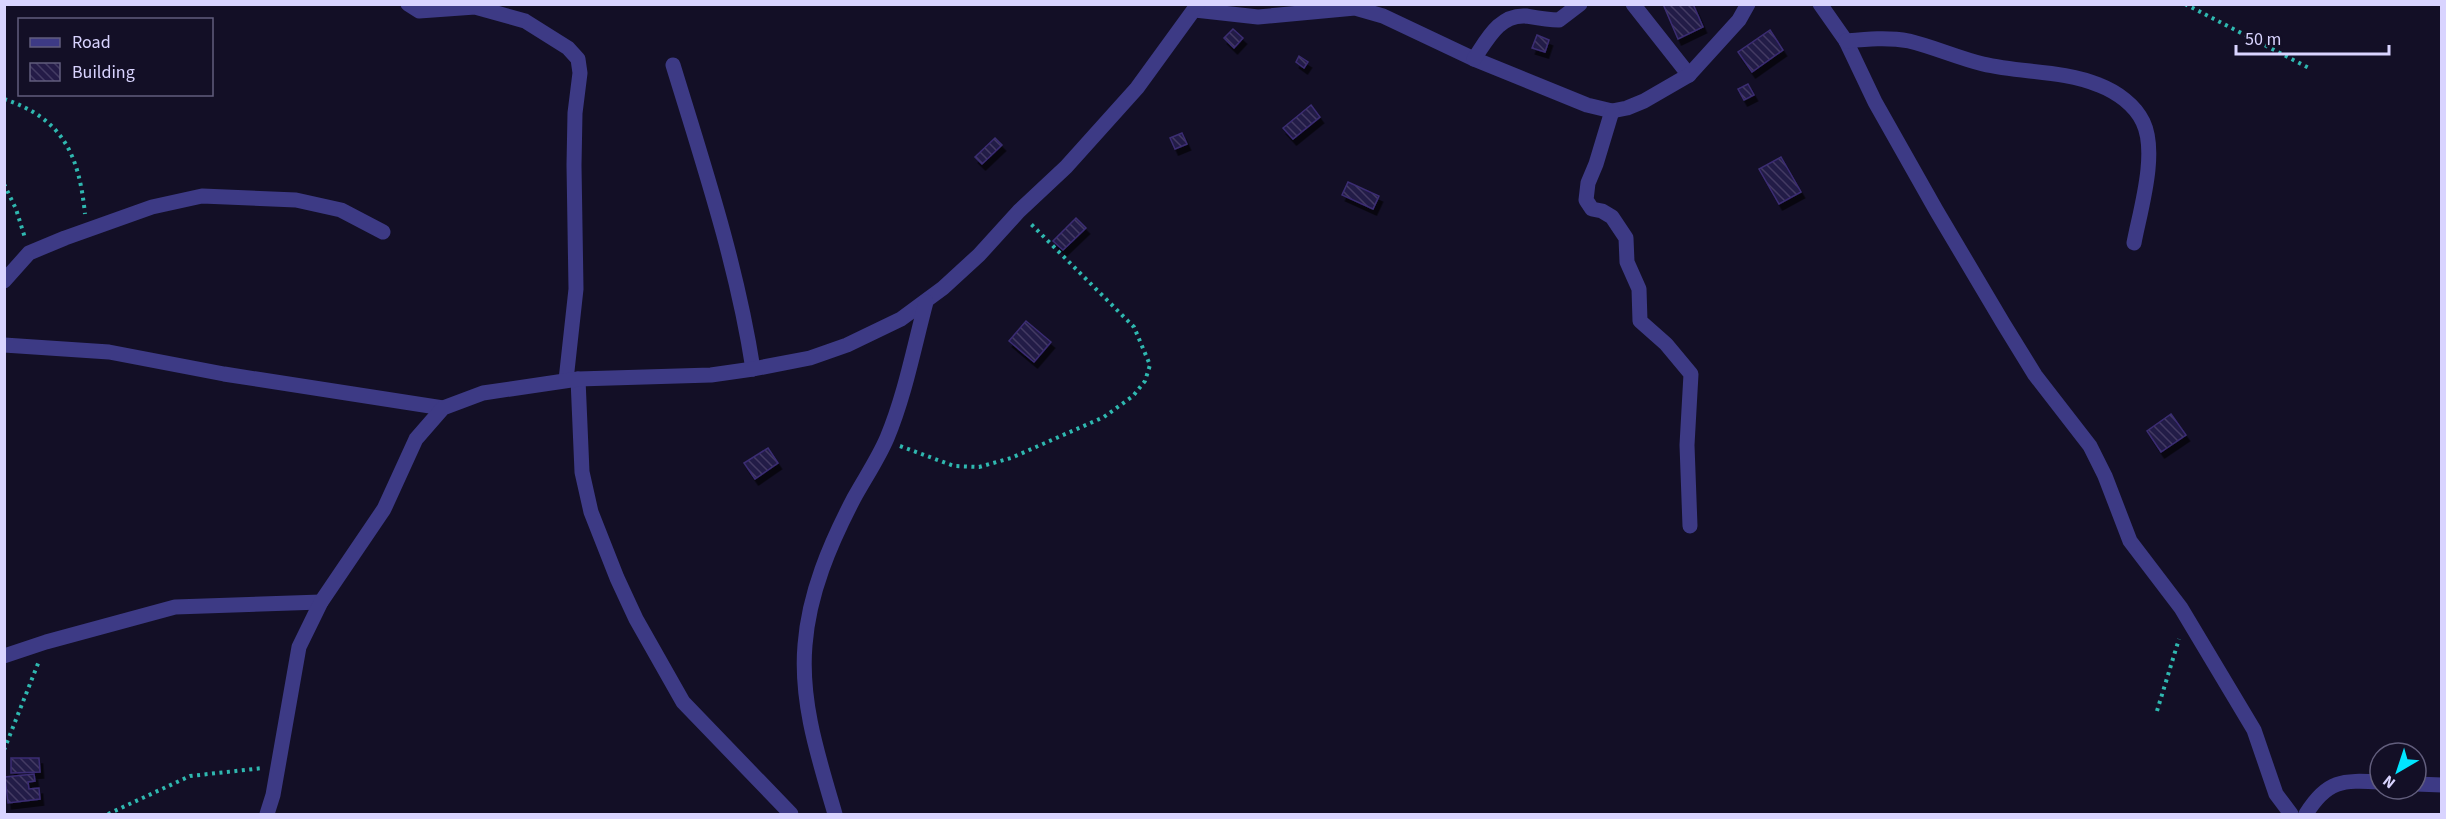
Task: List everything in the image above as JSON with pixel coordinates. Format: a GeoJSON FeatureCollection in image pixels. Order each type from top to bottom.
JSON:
{"type":"FeatureCollection","features":[{"type":"Feature","properties":{"kind":"street"},"geometry":{"type":"LineString","coordinates":[[408,4],[419,11],[475,7],[525,21],[568,48],[578,59],[580,73],[575,114],[574,165],[576,289],[572,380],[582,472],[591,512],[616,578],[677,694],[689,710],[791,814]]}},
{"type":"Feature","properties":{"kind":"street"},"geometry":{"type":"LineString","coordinates":[[1474,58],[1495,29],[1508,18],[1522,16],[1559,20],[1580,4]]}},
{"type":"Feature","properties":{"kind":"street"},"geometry":{"type":"LineString","coordinates":[[1634,4],[1689,75]]}},
{"type":"Feature","properties":{"kind":"street"},"geometry":{"type":"LineString","coordinates":[[267,814],[278,766],[298,647],[321,602],[384,509],[416,439],[443,408],[483,393],[572,380],[711,375],[810,358],[847,345],[901,319],[926,302],[979,255],[1019,211],[1065,167],[1137,88],[1197,7],[1258,17],[1355,8],[1383,16],[1474,58],[1587,105],[1611,111],[1644,101],[1689,75],[1738,20],[1748,4]]}},
{"type":"Feature","properties":{"kind":"street"},"geometry":{"type":"LineString","coordinates":[[1820,4],[1846,41],[1875,102],[1996,312],[2035,375],[2090,446],[2106,476],[2130,541],[2185,615],[2254,730],[2276,794],[2291,814]]}},
{"type":"Feature","properties":{"kind":"street"},"geometry":{"type":"LineString","coordinates":[[1846,41],[1875,38],[1909,41],[1984,64],[2078,78],[2099,84],[2119,95],[2133,107],[2144,123],[2147,140],[2146,182],[2134,243]]}},
{"type":"Feature","properties":{"kind":"street"},"geometry":{"type":"LineString","coordinates":[[673,65],[706,168],[731,261],[746,320],[753,369]]}},
{"type":"Feature","properties":{"kind":"street"},"geometry":{"type":"LineString","coordinates":[[1611,111],[1596,164],[1588,183],[1586,200],[1592,209],[1602,211],[1612,218],[1626,238],[1627,262],[1639,289],[1640,321],[1666,344],[1691,374],[1687,445],[1690,526]]}},
{"type":"Feature","properties":{"kind":"street"},"geometry":{"type":"LineString","coordinates":[[4,281],[29,253],[152,207],[202,196],[296,200],[341,210],[383,232]]}},
{"type":"Feature","properties":{"kind":"street"},"geometry":{"type":"LineString","coordinates":[[834,814],[813,740],[807,708],[804,678],[808,623],[819,576],[830,546],[886,441],[896,414],[926,302]]}},
{"type":"Feature","properties":{"kind":"street"},"geometry":{"type":"LineString","coordinates":[[4,345],[109,352],[224,374],[443,408]]}},
{"type":"Feature","properties":{"kind":"street"},"geometry":{"type":"LineString","coordinates":[[4,656],[46,642],[175,607],[321,602]]}},
{"type":"Feature","properties":{"kind":"street"},"geometry":{"type":"LineString","coordinates":[[2306,814],[2317,796],[2334,783],[2368,782]]}},
{"type":"Feature","properties":{"kind":"path"},"geometry":{"type":"LineString","coordinates":[[2185,4],[2309,68]]}},
{"type":"Feature","properties":{"kind":"path"},"geometry":{"type":"LineString","coordinates":[[4,99],[18,104],[59,131],[77,166],[87,230]]}},
{"type":"Feature","properties":{"kind":"path"},"geometry":{"type":"LineString","coordinates":[[4,184],[16,209],[29,253]]}},
{"type":"Feature","properties":{"kind":"path"},"geometry":{"type":"LineString","coordinates":[[886,441],[954,465],[979,467],[1011,458],[1104,417],[1133,396],[1145,381],[1150,365],[1134,327],[1019,211]]}},
{"type":"Feature","properties":{"kind":"path"},"geometry":{"type":"LineString","coordinates":[[2157,711],[2171,670],[2185,615]]}},
{"type":"Feature","properties":{"kind":"path"},"geometry":{"type":"LineString","coordinates":[[4,750],[46,642]]}},
{"type":"Feature","properties":{"kind":"path"},"geometry":{"type":"LineString","coordinates":[[108,814],[190,776],[278,766]]}},
{"type":"Feature","properties":{"kind":"building"},"geometry":{"type":"Polygon","coordinates":[[[1663,4],[1693,4],[1703,27],[1678,39],[1663,4]]]}},
{"type":"Feature","properties":{"kind":"building"},"geometry":{"type":"Polygon","coordinates":[[[1233,29],[1243,38],[1234,48],[1224,38],[1233,29]]]}},
{"type":"Feature","properties":{"kind":"building"},"geometry":{"type":"Polygon","coordinates":[[[1770,30],[1783,50],[1752,72],[1738,52],[1770,30]]]}},
{"type":"Feature","properties":{"kind":"building"},"geometry":{"type":"Polygon","coordinates":[[[1537,35],[1549,40],[1545,52],[1532,48],[1537,35]]]}},
{"type":"Feature","properties":{"kind":"building"},"geometry":{"type":"Polygon","coordinates":[[[1299,56],[1308,62],[1304,68],[1296,62],[1299,56]]]}},
{"type":"Feature","properties":{"kind":"building"},"geometry":{"type":"Polygon","coordinates":[[[1748,84],[1754,95],[1744,100],[1738,89],[1748,84]]]}},
{"type":"Feature","properties":{"kind":"building"},"geometry":{"type":"Polygon","coordinates":[[[1311,105],[1320,117],[1293,139],[1283,128],[1311,105]]]}},
{"type":"Feature","properties":{"kind":"building"},"geometry":{"type":"Polygon","coordinates":[[[1182,133],[1187,144],[1175,149],[1170,138],[1182,133]]]}},
{"type":"Feature","properties":{"kind":"building"},"geometry":{"type":"Polygon","coordinates":[[[995,138],[1002,145],[982,164],[975,157],[995,138]]]}},
{"type":"Feature","properties":{"kind":"building"},"geometry":{"type":"Polygon","coordinates":[[[1781,157],[1801,192],[1779,204],[1759,169],[1781,157]]]}},
{"type":"Feature","properties":{"kind":"building"},"geometry":{"type":"Polygon","coordinates":[[[1348,182],[1379,196],[1373,209],[1342,195],[1348,182]]]}},
{"type":"Feature","properties":{"kind":"building"},"geometry":{"type":"Polygon","coordinates":[[[1076,218],[1086,228],[1063,250],[1053,241],[1076,218]]]}},
{"type":"Feature","properties":{"kind":"building"},"geometry":{"type":"Polygon","coordinates":[[[1026,321],[1051,342],[1034,362],[1009,341],[1026,321]]]}},
{"type":"Feature","properties":{"kind":"building"},"geometry":{"type":"Polygon","coordinates":[[[2171,414],[2186,435],[2161,452],[2147,431],[2171,414]]]}},
{"type":"Feature","properties":{"kind":"building"},"geometry":{"type":"Polygon","coordinates":[[[768,448],[778,463],[755,479],[744,463],[768,448]]]}},
{"type":"Feature","properties":{"kind":"building"},"geometry":{"type":"Polygon","coordinates":[[[11,758],[39,758],[40,772],[11,773],[11,758]]]}},
{"type":"Feature","properties":{"kind":"building"},"geometry":{"type":"Polygon","coordinates":[[[34,774],[35,781],[28,782],[29,789],[39,788],[40,799],[8,803],[5,777],[34,774]]]}}]}
